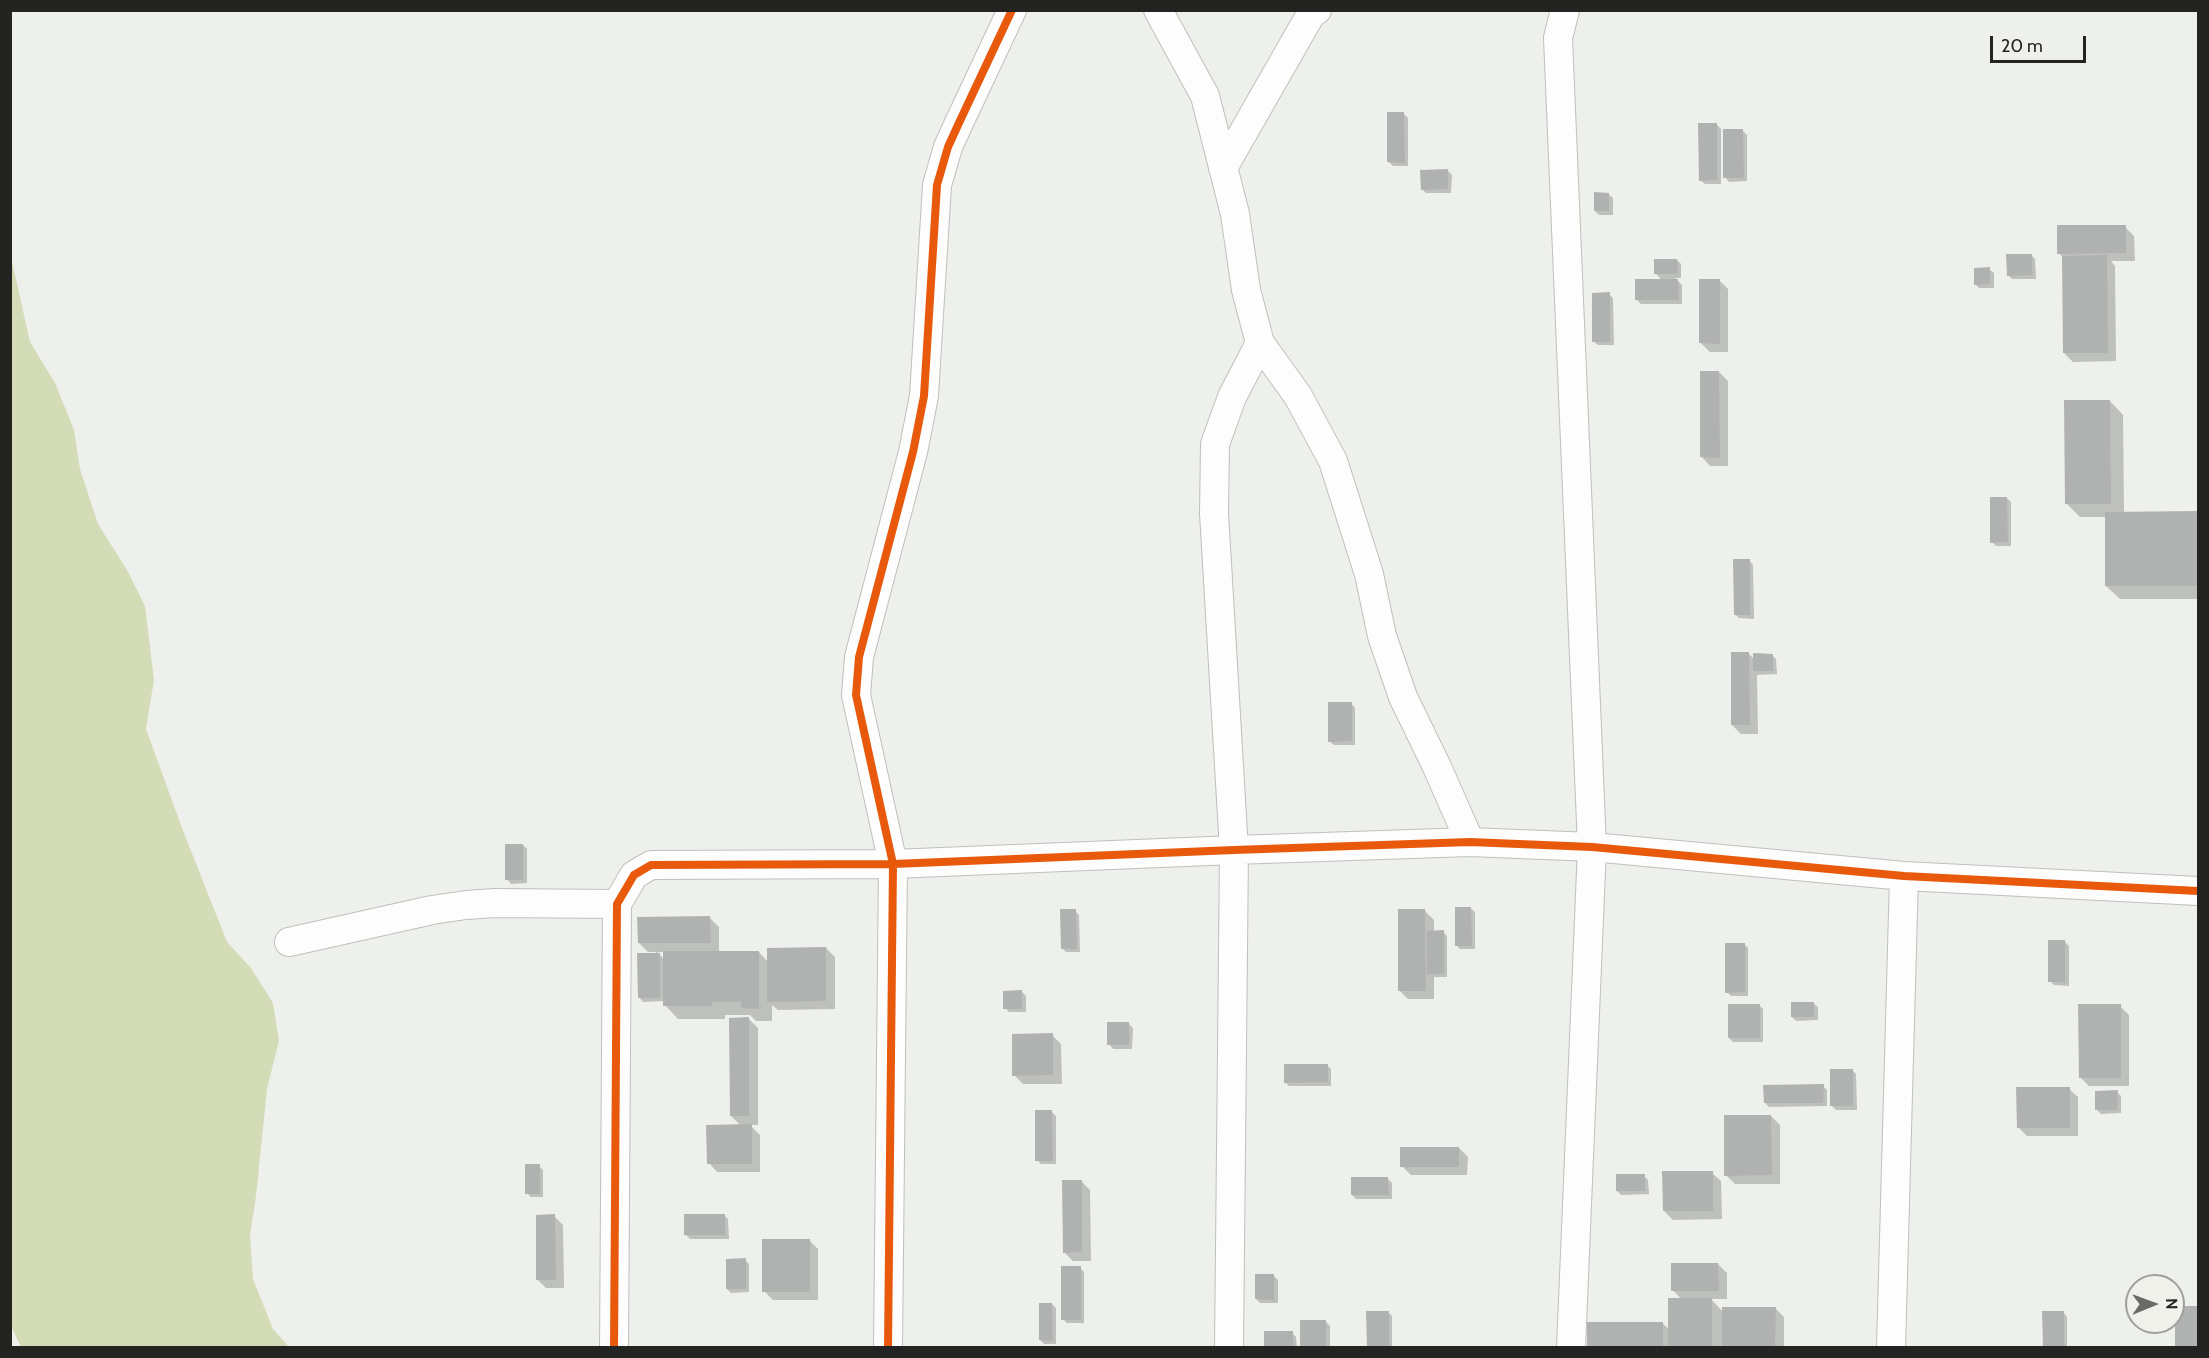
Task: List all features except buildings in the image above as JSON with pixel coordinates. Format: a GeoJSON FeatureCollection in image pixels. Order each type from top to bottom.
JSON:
{"type":"FeatureCollection","features":[{"type":"Feature","properties":{"kind":"street"},"geometry":{"type":"LineString","coordinates":[[888,1347],[893,864],[856,695],[859,657],[913,452],[924,396],[937,185],[954,132],[1012,10]]}},
{"type":"Feature","properties":{"kind":"street"},"geometry":{"type":"LineString","coordinates":[[1158,10],[1205,96],[1235,214],[1246,290],[1260,343],[1298,396],[1333,461],[1369,574],[1382,636],[1403,697],[1470,842]]}},
{"type":"Feature","properties":{"kind":"street"},"geometry":{"type":"LineString","coordinates":[[1223,168],[1311,14],[1317,10]]}},
{"type":"Feature","properties":{"kind":"street"},"geometry":{"type":"LineString","coordinates":[[1565,10],[1558,38],[1592,848],[1570,1347]]}},
{"type":"Feature","properties":{"kind":"street"},"geometry":{"type":"LineString","coordinates":[[1230,1347],[1234,849],[1214,513],[1215,444],[1232,397],[1260,343]]}},
{"type":"Feature","properties":{"kind":"street"},"geometry":{"type":"LineString","coordinates":[[614,1347],[617,904],[634,875],[651,865],[893,864],[1234,849],[1470,842],[1592,848],[1904,876],[2199,891]]}},
{"type":"Feature","properties":{"kind":"street"},"geometry":{"type":"LineString","coordinates":[[1891,1347],[1904,876]]}},
{"type":"Feature","properties":{"kind":"street"},"geometry":{"type":"LineString","coordinates":[[289,942],[432,910],[466,905],[495,903],[617,904]]}},
{"type":"Feature","properties":{"kind":"green space"},"geometry":{"type":"Polygon","coordinates":[[[10,180],[11,257],[30,342],[55,383],[74,430],[80,469],[98,524],[127,570],[145,606],[154,680],[146,729],[227,942],[251,968],[273,1003],[279,1041],[267,1089],[250,1236],[253,1279],[273,1329],[289,1347],[21,1347],[11,1326],[10,180]]]}},
{"type":"Feature","properties":{"kind":"cycle path"},"geometry":{"type":"LineString","coordinates":[[888,1348],[893,864],[856,695],[859,657],[913,452],[924,396],[937,185],[948,147],[1012,10]]}},
{"type":"Feature","properties":{"kind":"cycle path"},"geometry":{"type":"LineString","coordinates":[[614,1348],[617,904],[634,875],[651,865],[893,864],[1470,842],[1592,847],[1904,876],[2198,891]]}}]}
